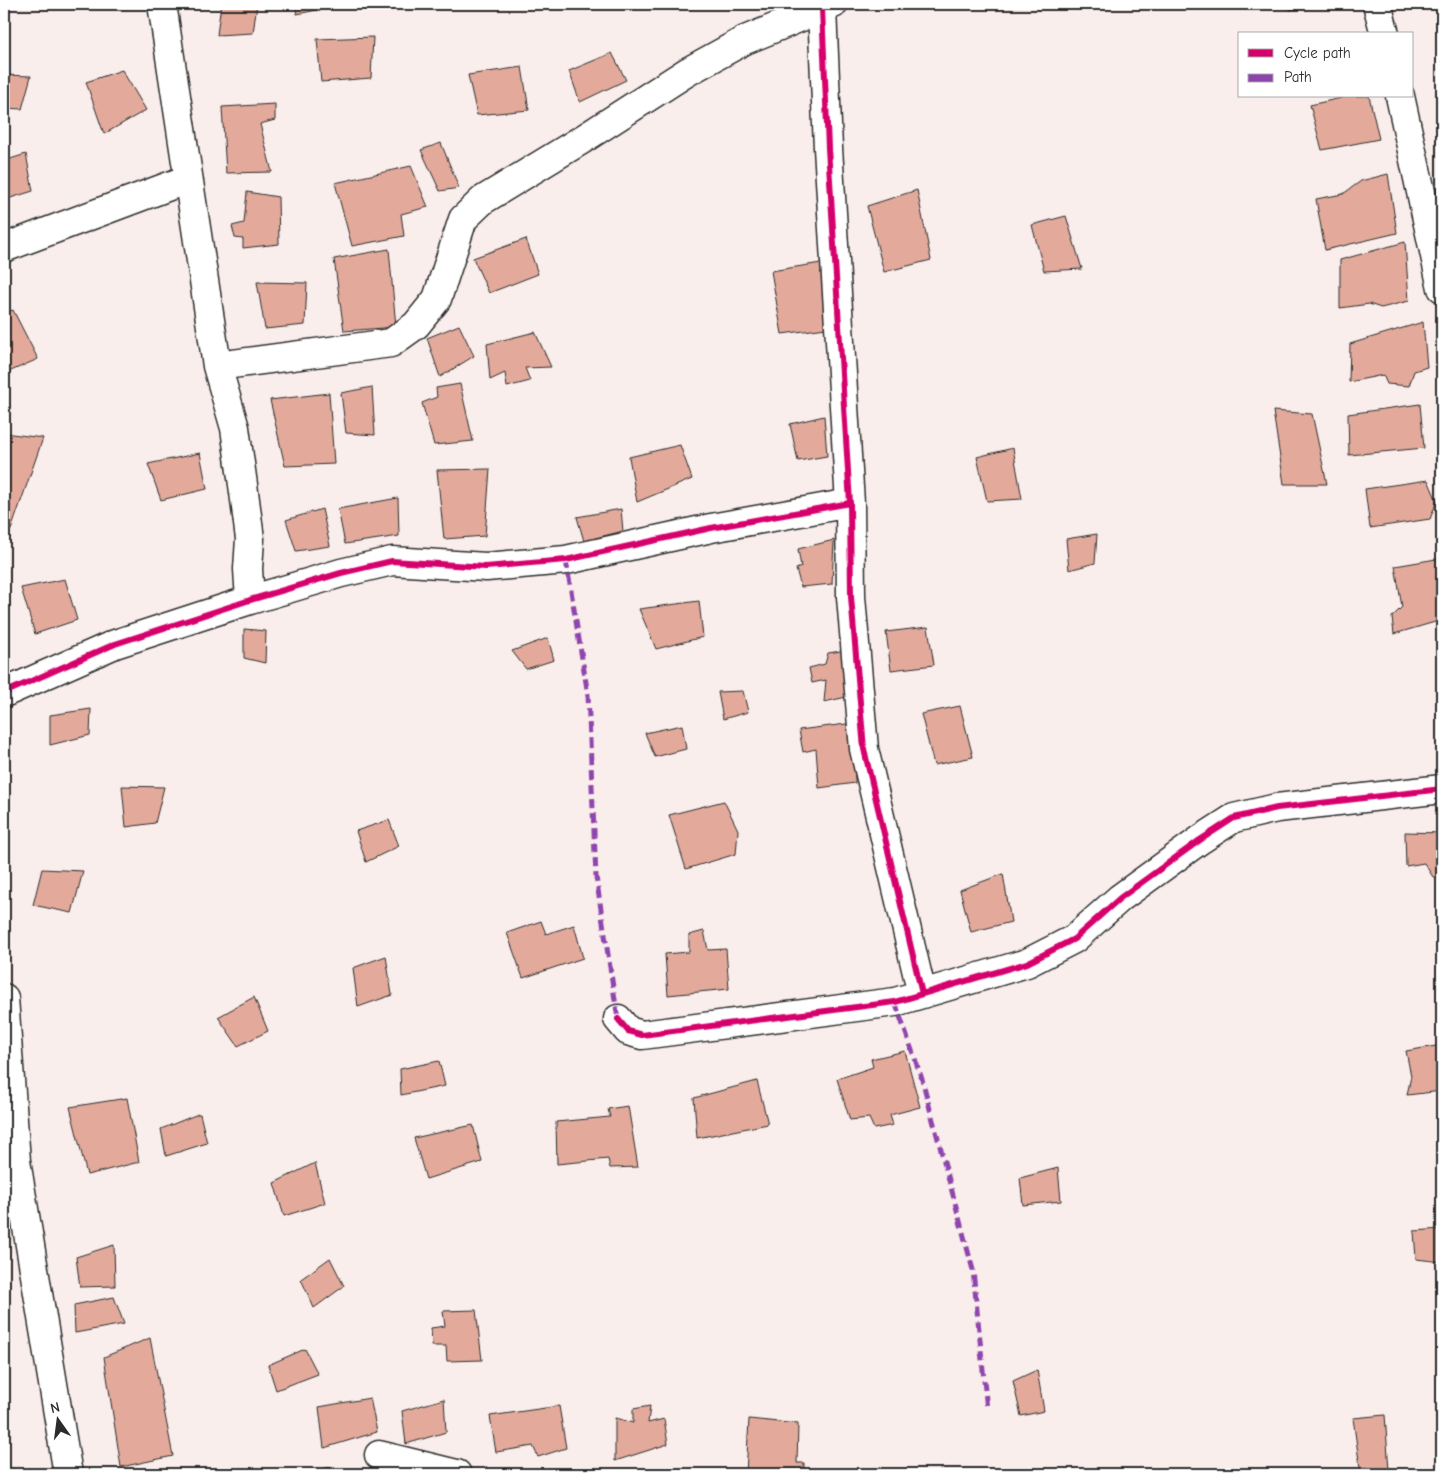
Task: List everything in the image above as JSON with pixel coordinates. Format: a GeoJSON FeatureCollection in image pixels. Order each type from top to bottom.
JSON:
{"type":"FeatureCollection","features":[{"type":"Feature","properties":{"kind":"street"},"geometry":{"type":"LineString","coordinates":[[162,4],[217,366],[235,428],[250,539],[248,569],[250,600]]}},
{"type":"Feature","properties":{"kind":"street"},"geometry":{"type":"LineString","coordinates":[[1377,4],[1384,32]]}},
{"type":"Feature","properties":{"kind":"street"},"geometry":{"type":"LineString","coordinates":[[217,366],[391,342],[416,325],[437,299],[463,219],[483,200],[687,72],[745,40],[828,6],[828,148],[850,503],[851,597],[864,749],[922,994]]}},
{"type":"Feature","properties":{"kind":"street"},"geometry":{"type":"LineString","coordinates":[[1400,98],[1442,288]]}},
{"type":"Feature","properties":{"kind":"street"},"geometry":{"type":"LineString","coordinates":[[4,248],[188,179]]}},
{"type":"Feature","properties":{"kind":"street"},"geometry":{"type":"LineString","coordinates":[[4,693],[114,644],[250,600],[341,573],[392,561],[486,567],[566,560],[711,528],[850,503]]}},
{"type":"Feature","properties":{"kind":"street"},"geometry":{"type":"LineString","coordinates":[[618,1019],[628,1031],[642,1035],[895,1002],[1027,963],[1074,939],[1120,898],[1200,840],[1234,818],[1276,808],[1442,790]]}},
{"type":"Feature","properties":{"kind":"street"},"geometry":{"type":"LineString","coordinates":[[4,1010],[16,1161],[59,1468]]}},
{"type":"Feature","properties":{"kind":"street"},"geometry":{"type":"LineString","coordinates":[[379,1455],[457,1474]]}},
{"type":"Feature","properties":{"kind":"building"},"geometry":{"type":"Polygon","coordinates":[[[221,4],[257,4],[253,33],[217,35],[221,4]]]}},
{"type":"Feature","properties":{"kind":"building"},"geometry":{"type":"Polygon","coordinates":[[[295,4],[326,4],[327,8],[297,14],[295,4]]]}},
{"type":"Feature","properties":{"kind":"building"},"geometry":{"type":"Polygon","coordinates":[[[1290,4],[1322,4],[1290,10],[1290,4]]]}},
{"type":"Feature","properties":{"kind":"building"},"geometry":{"type":"Polygon","coordinates":[[[373,37],[371,78],[321,82],[317,39],[373,37]]]}},
{"type":"Feature","properties":{"kind":"building"},"geometry":{"type":"Polygon","coordinates":[[[612,53],[626,80],[580,102],[569,71],[612,53]]]}},
{"type":"Feature","properties":{"kind":"building"},"geometry":{"type":"Polygon","coordinates":[[[522,67],[529,110],[477,115],[468,75],[522,67]]]}},
{"type":"Feature","properties":{"kind":"building"},"geometry":{"type":"Polygon","coordinates":[[[122,70],[146,110],[104,134],[86,82],[122,70]]]}},
{"type":"Feature","properties":{"kind":"building"},"geometry":{"type":"Polygon","coordinates":[[[4,75],[31,76],[22,109],[4,108],[4,75]]]}},
{"type":"Feature","properties":{"kind":"building"},"geometry":{"type":"Polygon","coordinates":[[[1341,98],[1369,98],[1379,139],[1322,150],[1310,105],[1341,98]]]}},
{"type":"Feature","properties":{"kind":"building"},"geometry":{"type":"Polygon","coordinates":[[[275,104],[275,120],[260,124],[272,172],[226,173],[222,107],[275,104]]]}},
{"type":"Feature","properties":{"kind":"building"},"geometry":{"type":"Polygon","coordinates":[[[441,143],[459,188],[440,191],[421,150],[441,143]]]}},
{"type":"Feature","properties":{"kind":"building"},"geometry":{"type":"Polygon","coordinates":[[[26,154],[33,191],[4,200],[4,161],[26,154]]]}},
{"type":"Feature","properties":{"kind":"building"},"geometry":{"type":"Polygon","coordinates":[[[411,166],[428,207],[401,214],[404,236],[352,246],[335,183],[411,166]]]}},
{"type":"Feature","properties":{"kind":"building"},"geometry":{"type":"Polygon","coordinates":[[[1388,174],[1397,233],[1325,250],[1316,199],[1343,194],[1361,181],[1388,174]]]}},
{"type":"Feature","properties":{"kind":"building"},"geometry":{"type":"Polygon","coordinates":[[[917,190],[931,260],[884,272],[867,206],[917,190]]]}},
{"type":"Feature","properties":{"kind":"building"},"geometry":{"type":"Polygon","coordinates":[[[247,192],[278,197],[279,244],[243,248],[243,239],[235,238],[232,226],[244,223],[247,192]]]}},
{"type":"Feature","properties":{"kind":"building"},"geometry":{"type":"Polygon","coordinates":[[[1066,216],[1082,269],[1044,271],[1032,225],[1066,216]]]}},
{"type":"Feature","properties":{"kind":"building"},"geometry":{"type":"Polygon","coordinates":[[[526,239],[538,274],[489,293],[473,258],[526,239]]]}},
{"type":"Feature","properties":{"kind":"building"},"geometry":{"type":"Polygon","coordinates":[[[1405,242],[1409,301],[1381,308],[1369,304],[1340,308],[1340,260],[1405,242]]]}},
{"type":"Feature","properties":{"kind":"building"},"geometry":{"type":"Polygon","coordinates":[[[389,249],[396,327],[344,331],[334,259],[389,249]]]}},
{"type":"Feature","properties":{"kind":"building"},"geometry":{"type":"Polygon","coordinates":[[[821,263],[826,328],[782,334],[771,271],[821,263]]]}},
{"type":"Feature","properties":{"kind":"building"},"geometry":{"type":"Polygon","coordinates":[[[257,282],[307,283],[305,325],[265,329],[257,282]]]}},
{"type":"Feature","properties":{"kind":"building"},"geometry":{"type":"Polygon","coordinates":[[[13,310],[38,359],[4,374],[4,313],[13,310]]]}},
{"type":"Feature","properties":{"kind":"building"},"geometry":{"type":"Polygon","coordinates":[[[1423,322],[1427,367],[1414,371],[1409,386],[1387,384],[1383,375],[1349,382],[1350,344],[1423,322]]]}},
{"type":"Feature","properties":{"kind":"building"},"geometry":{"type":"Polygon","coordinates":[[[459,325],[474,356],[440,377],[427,338],[459,325]]]}},
{"type":"Feature","properties":{"kind":"building"},"geometry":{"type":"Polygon","coordinates":[[[535,332],[551,367],[525,368],[530,381],[507,387],[505,373],[490,380],[487,344],[535,332]]]}},
{"type":"Feature","properties":{"kind":"building"},"geometry":{"type":"Polygon","coordinates":[[[460,384],[473,441],[434,445],[422,403],[437,397],[436,388],[460,384]]]}},
{"type":"Feature","properties":{"kind":"building"},"geometry":{"type":"Polygon","coordinates":[[[372,387],[375,435],[346,433],[341,393],[372,387]]]}},
{"type":"Feature","properties":{"kind":"building"},"geometry":{"type":"Polygon","coordinates":[[[329,393],[334,464],[285,466],[270,400],[329,393]]]}},
{"type":"Feature","properties":{"kind":"building"},"geometry":{"type":"Polygon","coordinates":[[[1420,404],[1424,448],[1349,455],[1348,414],[1420,404]]]}},
{"type":"Feature","properties":{"kind":"building"},"geometry":{"type":"Polygon","coordinates":[[[1273,411],[1312,414],[1327,484],[1284,484],[1273,411]]]}},
{"type":"Feature","properties":{"kind":"building"},"geometry":{"type":"Polygon","coordinates":[[[824,416],[827,456],[798,461],[790,424],[824,416]]]}},
{"type":"Feature","properties":{"kind":"building"},"geometry":{"type":"Polygon","coordinates":[[[4,433],[43,438],[11,530],[4,530],[4,433]]]}},
{"type":"Feature","properties":{"kind":"building"},"geometry":{"type":"Polygon","coordinates":[[[680,445],[692,479],[637,502],[629,457],[680,445]]]}},
{"type":"Feature","properties":{"kind":"building"},"geometry":{"type":"Polygon","coordinates":[[[1013,448],[1022,499],[987,501],[977,457],[1013,448]]]}},
{"type":"Feature","properties":{"kind":"building"},"geometry":{"type":"Polygon","coordinates":[[[200,453],[207,489],[161,500],[148,464],[200,453]]]}},
{"type":"Feature","properties":{"kind":"building"},"geometry":{"type":"Polygon","coordinates":[[[490,469],[485,536],[444,539],[437,470],[490,469]]]}},
{"type":"Feature","properties":{"kind":"building"},"geometry":{"type":"Polygon","coordinates":[[[1428,480],[1437,501],[1430,519],[1370,528],[1365,489],[1428,480]]]}},
{"type":"Feature","properties":{"kind":"building"},"geometry":{"type":"Polygon","coordinates":[[[398,498],[399,536],[345,544],[338,509],[398,498]]]}},
{"type":"Feature","properties":{"kind":"building"},"geometry":{"type":"Polygon","coordinates":[[[322,509],[330,546],[296,551],[286,520],[322,509]]]}},
{"type":"Feature","properties":{"kind":"building"},"geometry":{"type":"Polygon","coordinates":[[[621,509],[623,531],[584,541],[577,517],[621,509]]]}},
{"type":"Feature","properties":{"kind":"building"},"geometry":{"type":"Polygon","coordinates":[[[1097,534],[1095,563],[1069,570],[1066,539],[1097,534]]]}},
{"type":"Feature","properties":{"kind":"building"},"geometry":{"type":"Polygon","coordinates":[[[834,540],[832,584],[801,587],[796,569],[801,567],[798,549],[834,540]]]}},
{"type":"Feature","properties":{"kind":"building"},"geometry":{"type":"Polygon","coordinates":[[[1442,558],[1442,620],[1394,634],[1392,617],[1402,607],[1395,566],[1442,558]]]}},
{"type":"Feature","properties":{"kind":"building"},"geometry":{"type":"Polygon","coordinates":[[[65,579],[77,620],[35,634],[21,588],[65,579]]]}},
{"type":"Feature","properties":{"kind":"building"},"geometry":{"type":"Polygon","coordinates":[[[699,601],[703,637],[656,649],[639,609],[699,601]]]}},
{"type":"Feature","properties":{"kind":"building"},"geometry":{"type":"Polygon","coordinates":[[[928,627],[934,665],[891,670],[886,632],[928,627]]]}},
{"type":"Feature","properties":{"kind":"building"},"geometry":{"type":"Polygon","coordinates":[[[244,629],[266,631],[265,663],[244,658],[244,629]]]}},
{"type":"Feature","properties":{"kind":"building"},"geometry":{"type":"Polygon","coordinates":[[[548,638],[554,660],[526,669],[512,651],[548,638]]]}},
{"type":"Feature","properties":{"kind":"building"},"geometry":{"type":"Polygon","coordinates":[[[847,650],[851,696],[824,702],[826,680],[812,683],[809,668],[825,664],[828,653],[847,650]]]}},
{"type":"Feature","properties":{"kind":"building"},"geometry":{"type":"Polygon","coordinates":[[[743,691],[748,712],[723,719],[718,692],[743,691]]]}},
{"type":"Feature","properties":{"kind":"building"},"geometry":{"type":"Polygon","coordinates":[[[960,706],[973,757],[934,765],[921,714],[960,706]]]}},
{"type":"Feature","properties":{"kind":"building"},"geometry":{"type":"Polygon","coordinates":[[[91,709],[90,735],[50,745],[50,715],[91,709]]]}},
{"type":"Feature","properties":{"kind":"building"},"geometry":{"type":"Polygon","coordinates":[[[854,723],[855,783],[819,788],[816,749],[803,752],[799,730],[854,723]]]}},
{"type":"Feature","properties":{"kind":"building"},"geometry":{"type":"Polygon","coordinates":[[[682,725],[686,749],[655,757],[645,733],[682,725]]]}},
{"type":"Feature","properties":{"kind":"building"},"geometry":{"type":"Polygon","coordinates":[[[122,786],[164,787],[155,823],[126,827],[122,786]]]}},
{"type":"Feature","properties":{"kind":"building"},"geometry":{"type":"Polygon","coordinates":[[[724,801],[738,830],[736,854],[686,869],[669,815],[724,801]]]}},
{"type":"Feature","properties":{"kind":"building"},"geometry":{"type":"Polygon","coordinates":[[[389,820],[399,846],[366,862],[356,831],[389,820]]]}},
{"type":"Feature","properties":{"kind":"building"},"geometry":{"type":"Polygon","coordinates":[[[1405,832],[1442,833],[1442,877],[1433,877],[1424,863],[1406,866],[1405,832]]]}},
{"type":"Feature","properties":{"kind":"building"},"geometry":{"type":"Polygon","coordinates":[[[42,869],[83,871],[72,913],[33,905],[42,869]]]}},
{"type":"Feature","properties":{"kind":"building"},"geometry":{"type":"Polygon","coordinates":[[[1003,874],[1011,922],[971,932],[960,890],[1003,874]]]}},
{"type":"Feature","properties":{"kind":"building"},"geometry":{"type":"Polygon","coordinates":[[[541,921],[546,934],[574,925],[583,958],[523,978],[507,933],[541,921]]]}},
{"type":"Feature","properties":{"kind":"building"},"geometry":{"type":"Polygon","coordinates":[[[704,931],[708,950],[726,949],[729,989],[668,995],[665,954],[689,952],[689,935],[704,931]]]}},
{"type":"Feature","properties":{"kind":"building"},"geometry":{"type":"Polygon","coordinates":[[[386,956],[392,995],[358,1007],[353,968],[386,956]]]}},
{"type":"Feature","properties":{"kind":"building"},"geometry":{"type":"Polygon","coordinates":[[[254,997],[268,1031],[238,1046],[218,1017],[254,997]]]}},
{"type":"Feature","properties":{"kind":"building"},"geometry":{"type":"Polygon","coordinates":[[[1442,1045],[1442,1091],[1407,1095],[1411,1076],[1406,1051],[1442,1045]]]}},
{"type":"Feature","properties":{"kind":"building"},"geometry":{"type":"Polygon","coordinates":[[[905,1051],[920,1107],[890,1115],[893,1125],[874,1129],[869,1118],[850,1120],[837,1079],[873,1067],[871,1059],[905,1051]]]}},
{"type":"Feature","properties":{"kind":"building"},"geometry":{"type":"Polygon","coordinates":[[[439,1061],[445,1086],[401,1095],[400,1069],[439,1061]]]}},
{"type":"Feature","properties":{"kind":"building"},"geometry":{"type":"Polygon","coordinates":[[[757,1081],[768,1124],[697,1138],[694,1098],[757,1081]]]}},
{"type":"Feature","properties":{"kind":"building"},"geometry":{"type":"Polygon","coordinates":[[[127,1098],[139,1162],[87,1175],[70,1107],[127,1098]]]}},
{"type":"Feature","properties":{"kind":"building"},"geometry":{"type":"Polygon","coordinates":[[[628,1106],[638,1167],[610,1168],[608,1159],[557,1164],[556,1122],[610,1117],[608,1109],[628,1106]]]}},
{"type":"Feature","properties":{"kind":"building"},"geometry":{"type":"Polygon","coordinates":[[[200,1114],[207,1143],[166,1156],[161,1129],[200,1114]]]}},
{"type":"Feature","properties":{"kind":"building"},"geometry":{"type":"Polygon","coordinates":[[[473,1125],[482,1162],[426,1179],[414,1138],[473,1125]]]}},
{"type":"Feature","properties":{"kind":"building"},"geometry":{"type":"Polygon","coordinates":[[[315,1163],[325,1203],[284,1216],[274,1183],[315,1163]]]}},
{"type":"Feature","properties":{"kind":"building"},"geometry":{"type":"Polygon","coordinates":[[[1058,1168],[1061,1201],[1023,1205],[1020,1178],[1058,1168]]]}},
{"type":"Feature","properties":{"kind":"building"},"geometry":{"type":"Polygon","coordinates":[[[1442,1229],[1442,1262],[1416,1259],[1414,1231],[1442,1229]]]}},
{"type":"Feature","properties":{"kind":"building"},"geometry":{"type":"Polygon","coordinates":[[[114,1245],[115,1286],[80,1287],[76,1257],[114,1245]]]}},
{"type":"Feature","properties":{"kind":"building"},"geometry":{"type":"Polygon","coordinates":[[[330,1258],[344,1286],[314,1308],[301,1279],[330,1258]]]}},
{"type":"Feature","properties":{"kind":"building"},"geometry":{"type":"Polygon","coordinates":[[[114,1297],[124,1324],[75,1333],[74,1305],[114,1297]]]}},
{"type":"Feature","properties":{"kind":"building"},"geometry":{"type":"Polygon","coordinates":[[[476,1310],[482,1360],[447,1361],[446,1346],[432,1346],[431,1328],[445,1326],[443,1311],[476,1310]]]}},
{"type":"Feature","properties":{"kind":"building"},"geometry":{"type":"Polygon","coordinates":[[[150,1338],[173,1456],[121,1467],[104,1357],[150,1338]]]}},
{"type":"Feature","properties":{"kind":"building"},"geometry":{"type":"Polygon","coordinates":[[[305,1349],[318,1374],[276,1390],[268,1365],[305,1349]]]}},
{"type":"Feature","properties":{"kind":"building"},"geometry":{"type":"Polygon","coordinates":[[[1037,1370],[1044,1411],[1021,1416],[1013,1381],[1037,1370]]]}},
{"type":"Feature","properties":{"kind":"building"},"geometry":{"type":"Polygon","coordinates":[[[370,1398],[377,1432],[324,1448],[319,1407],[370,1398]]]}},
{"type":"Feature","properties":{"kind":"building"},"geometry":{"type":"Polygon","coordinates":[[[444,1399],[446,1432],[406,1444],[402,1411],[444,1399]]]}},
{"type":"Feature","properties":{"kind":"building"},"geometry":{"type":"Polygon","coordinates":[[[559,1406],[566,1448],[538,1457],[533,1446],[496,1452],[490,1416],[559,1406]]]}},
{"type":"Feature","properties":{"kind":"building"},"geometry":{"type":"Polygon","coordinates":[[[650,1406],[648,1423],[664,1419],[668,1444],[615,1461],[615,1418],[633,1423],[633,1409],[650,1406]]]}},
{"type":"Feature","properties":{"kind":"building"},"geometry":{"type":"Polygon","coordinates":[[[1385,1415],[1389,1470],[1360,1468],[1353,1418],[1385,1415]]]}},
{"type":"Feature","properties":{"kind":"building"},"geometry":{"type":"Polygon","coordinates":[[[749,1419],[798,1424],[797,1463],[804,1463],[804,1474],[746,1474],[749,1419]]]}},
{"type":"Feature","properties":{"kind":"building"},"geometry":{"type":"Polygon","coordinates":[[[330,1467],[332,1474],[303,1474],[330,1467]]]}},
{"type":"Feature","properties":{"kind":"marked path"},"geometry":{"type":"LineString","coordinates":[[566,560],[588,695],[596,877],[618,1019]]}},
{"type":"Feature","properties":{"kind":"marked path"},"geometry":{"type":"LineString","coordinates":[[895,1002],[922,1079],[973,1270],[987,1410]]}},
{"type":"Feature","properties":{"kind":"cycle path"},"geometry":{"type":"LineString","coordinates":[[822,9],[828,148],[850,503],[851,597],[864,749],[922,994]]}},
{"type":"Feature","properties":{"kind":"cycle path"},"geometry":{"type":"LineString","coordinates":[[4,693],[115,644],[250,600],[341,573],[392,561],[486,567],[566,560],[711,528],[850,503]]}},
{"type":"Feature","properties":{"kind":"cycle path"},"geometry":{"type":"LineString","coordinates":[[618,1019],[628,1031],[642,1035],[895,1002],[1027,963],[1074,939],[1120,898],[1200,840],[1234,818],[1277,808],[1442,789]]}}]}
